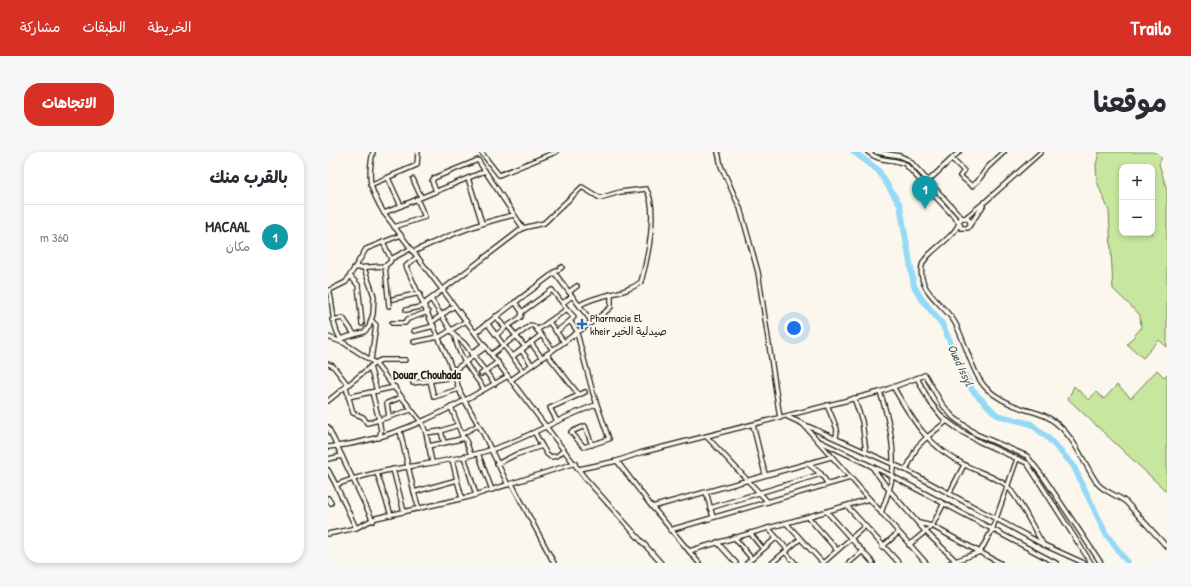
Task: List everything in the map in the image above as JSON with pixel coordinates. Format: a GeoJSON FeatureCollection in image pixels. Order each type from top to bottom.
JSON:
{"type":"FeatureCollection","features":[{"type":"Feature","properties":{"kind":"street"},"geometry":{"type":"LineString","coordinates":[[373,152],[369,173],[370,185],[384,213],[454,306],[476,332],[564,450],[660,563]]}},
{"type":"Feature","properties":{"kind":"street"},"geometry":{"type":"LineString","coordinates":[[370,185],[418,165],[418,152]]}},
{"type":"Feature","properties":{"kind":"street"},"geometry":{"type":"LineString","coordinates":[[481,152],[499,175],[556,152]]}},
{"type":"Feature","properties":{"kind":"street"},"geometry":{"type":"LineString","coordinates":[[718,152],[721,166],[740,208],[758,272],[780,418]]}},
{"type":"Feature","properties":{"kind":"street"},"geometry":{"type":"LineString","coordinates":[[868,152],[883,161],[905,164],[963,228]]}},
{"type":"Feature","properties":{"kind":"street"},"geometry":{"type":"LineString","coordinates":[[876,152],[907,159],[964,218],[969,220],[970,225]]}},
{"type":"Feature","properties":{"kind":"street"},"geometry":{"type":"LineString","coordinates":[[924,184],[959,152]]}},
{"type":"Feature","properties":{"kind":"street"},"geometry":{"type":"LineString","coordinates":[[952,159],[963,168],[964,171],[960,176],[972,186],[978,182],[999,154],[1004,152]]}},
{"type":"Feature","properties":{"kind":"street"},"geometry":{"type":"LineString","coordinates":[[1041,152],[986,202],[964,218],[959,223],[956,230],[924,260],[921,267],[922,281],[929,293],[958,327],[980,380],[986,388],[1009,403],[1044,415],[1062,428],[1070,436],[1101,488],[1118,496],[1126,502],[1167,547]]}},
{"type":"Feature","properties":{"kind":"street"},"geometry":{"type":"LineString","coordinates":[[436,191],[432,181],[434,178],[478,160],[523,228]]}},
{"type":"Feature","properties":{"kind":"street"},"geometry":{"type":"LineString","coordinates":[[384,213],[484,171]]}},
{"type":"Feature","properties":{"kind":"street"},"geometry":{"type":"LineString","coordinates":[[388,178],[400,206]]}},
{"type":"Feature","properties":{"kind":"street"},"geometry":{"type":"LineString","coordinates":[[468,178],[482,223]]}},
{"type":"Feature","properties":{"kind":"street"},"geometry":{"type":"LineString","coordinates":[[394,227],[425,217],[413,179]]}},
{"type":"Feature","properties":{"kind":"street"},"geometry":{"type":"LineString","coordinates":[[406,310],[424,305],[523,228],[544,223],[582,187],[600,198],[620,192],[647,190],[651,202],[650,246],[641,282],[637,286],[612,294],[590,298],[580,305]]}},
{"type":"Feature","properties":{"kind":"street"},"geometry":{"type":"LineString","coordinates":[[956,230],[967,228],[986,202]]}},
{"type":"Feature","properties":{"kind":"street"},"geometry":{"type":"LineString","coordinates":[[354,268],[384,266],[391,262],[391,259],[443,238],[482,223],[514,215]]}},
{"type":"Feature","properties":{"kind":"street"},"geometry":{"type":"LineString","coordinates":[[344,343],[340,339],[332,320],[332,301],[329,290],[344,283],[350,276],[366,249],[401,235]]}},
{"type":"Feature","properties":{"kind":"street"},"geometry":{"type":"LineString","coordinates":[[383,242],[391,259]]}},
{"type":"Feature","properties":{"kind":"street"},"geometry":{"type":"LineString","coordinates":[[417,257],[406,265],[428,312],[459,389],[497,464],[554,563]]}},
{"type":"Feature","properties":{"kind":"street"},"geometry":{"type":"LineString","coordinates":[[384,266],[389,306]]}},
{"type":"Feature","properties":{"kind":"street"},"geometry":{"type":"LineString","coordinates":[[476,332],[562,266]]}},
{"type":"Feature","properties":{"kind":"street"},"geometry":{"type":"LineString","coordinates":[[340,339],[368,330],[371,320],[374,296],[364,268]]}},
{"type":"Feature","properties":{"kind":"street"},"geometry":{"type":"LineString","coordinates":[[554,272],[592,322]]}},
{"type":"Feature","properties":{"kind":"street"},"geometry":{"type":"LineString","coordinates":[[350,276],[358,286],[362,324]]}},
{"type":"Feature","properties":{"kind":"street"},"geometry":{"type":"LineString","coordinates":[[569,292],[577,286]]}},
{"type":"Feature","properties":{"kind":"street"},"geometry":{"type":"LineString","coordinates":[[496,335],[521,316],[522,312],[551,290],[574,317],[556,332]]}},
{"type":"Feature","properties":{"kind":"street"},"geometry":{"type":"LineString","coordinates":[[393,299],[420,294]]}},
{"type":"Feature","properties":{"kind":"street"},"geometry":{"type":"LineString","coordinates":[[511,380],[611,307],[612,294]]}},
{"type":"Feature","properties":{"kind":"street"},"geometry":{"type":"LineString","coordinates":[[563,303],[572,296]]}},
{"type":"Feature","properties":{"kind":"street"},"geometry":{"type":"LineString","coordinates":[[431,299],[452,331],[458,351],[464,362],[484,389]]}},
{"type":"Feature","properties":{"kind":"street"},"geometry":{"type":"LineString","coordinates":[[515,302],[522,312]]}},
{"type":"Feature","properties":{"kind":"street"},"geometry":{"type":"LineString","coordinates":[[414,331],[433,324],[454,306]]}},
{"type":"Feature","properties":{"kind":"street"},"geometry":{"type":"LineString","coordinates":[[537,330],[567,309]]}},
{"type":"Feature","properties":{"kind":"street"},"geometry":{"type":"LineString","coordinates":[[392,323],[405,322],[408,319],[428,312]]}},
{"type":"Feature","properties":{"kind":"street"},"geometry":{"type":"LineString","coordinates":[[496,316],[525,347]]}},
{"type":"Feature","properties":{"kind":"street"},"geometry":{"type":"LineString","coordinates":[[332,320],[343,318],[354,334]]}},
{"type":"Feature","properties":{"kind":"street"},"geometry":{"type":"LineString","coordinates":[[328,401],[370,367],[373,361],[376,325],[371,320]]}},
{"type":"Feature","properties":{"kind":"street"},"geometry":{"type":"LineString","coordinates":[[414,342],[438,338],[452,331],[466,321]]}},
{"type":"Feature","properties":{"kind":"street"},"geometry":{"type":"LineString","coordinates":[[570,321],[577,332],[596,405],[609,439],[592,445],[584,447],[571,432],[585,426],[592,445]]}},
{"type":"Feature","properties":{"kind":"street"},"geometry":{"type":"LineString","coordinates":[[549,322],[564,342]]}},
{"type":"Feature","properties":{"kind":"street"},"geometry":{"type":"LineString","coordinates":[[487,323],[523,371]]}},
{"type":"Feature","properties":{"kind":"street"},"geometry":{"type":"LineString","coordinates":[[492,354],[531,325],[537,330],[553,350]]}},
{"type":"Feature","properties":{"kind":"street"},"geometry":{"type":"LineString","coordinates":[[512,357],[541,335]]}},
{"type":"Feature","properties":{"kind":"street"},"geometry":{"type":"LineString","coordinates":[[454,336],[462,342],[495,384]]}},
{"type":"Feature","properties":{"kind":"street"},"geometry":{"type":"LineString","coordinates":[[328,337],[344,343],[373,361],[395,386],[411,410],[422,423],[432,462]]}},
{"type":"Feature","properties":{"kind":"street"},"geometry":{"type":"LineString","coordinates":[[531,343],[542,358]]}},
{"type":"Feature","properties":{"kind":"street"},"geometry":{"type":"LineString","coordinates":[[453,371],[485,346]]}},
{"type":"Feature","properties":{"kind":"street"},"geometry":{"type":"LineString","coordinates":[[521,350],[532,365]]}},
{"type":"Feature","properties":{"kind":"street"},"geometry":{"type":"LineString","coordinates":[[547,354],[578,395]]}},
{"type":"Feature","properties":{"kind":"street"},"geometry":{"type":"LineString","coordinates":[[373,361],[406,360]]}},
{"type":"Feature","properties":{"kind":"street"},"geometry":{"type":"LineString","coordinates":[[481,374],[498,362]]}},
{"type":"Feature","properties":{"kind":"street"},"geometry":{"type":"LineString","coordinates":[[328,364],[333,366],[347,386],[348,397],[354,414],[363,417],[366,423],[411,410]]}},
{"type":"Feature","properties":{"kind":"street"},"geometry":{"type":"LineString","coordinates":[[370,367],[377,391]]}},
{"type":"Feature","properties":{"kind":"street"},"geometry":{"type":"LineString","coordinates":[[579,469],[618,461],[640,453],[787,417],[880,392],[894,388],[925,375],[942,404],[953,417],[976,434],[1027,456],[1044,478],[1101,563]]}},
{"type":"Feature","properties":{"kind":"street"},"geometry":{"type":"LineString","coordinates":[[328,447],[358,444],[422,423],[508,376]]}},
{"type":"Feature","properties":{"kind":"street"},"geometry":{"type":"LineString","coordinates":[[413,377],[413,383],[455,377]]}},
{"type":"Feature","properties":{"kind":"street"},"geometry":{"type":"LineString","coordinates":[[917,378],[930,402],[947,421],[980,442],[1017,460],[1027,463],[1091,563]]}},
{"type":"Feature","properties":{"kind":"street"},"geometry":{"type":"LineString","coordinates":[[430,381],[434,397],[459,389]]}},
{"type":"Feature","properties":{"kind":"street"},"geometry":{"type":"LineString","coordinates":[[348,397],[395,386]]}},
{"type":"Feature","properties":{"kind":"street"},"geometry":{"type":"LineString","coordinates":[[894,388],[911,418],[926,438],[944,453],[964,465],[1008,486],[1044,545]]}},
{"type":"Feature","properties":{"kind":"street"},"geometry":{"type":"LineString","coordinates":[[372,392],[381,430],[380,438]]}},
{"type":"Feature","properties":{"kind":"street"},"geometry":{"type":"LineString","coordinates":[[556,421],[550,408],[585,392]]}},
{"type":"Feature","properties":{"kind":"street"},"geometry":{"type":"LineString","coordinates":[[880,392],[890,424],[892,464],[892,476],[889,490],[881,513]]}},
{"type":"Feature","properties":{"kind":"street"},"geometry":{"type":"LineString","coordinates":[[389,417],[387,403],[402,397]]}},
{"type":"Feature","properties":{"kind":"street"},"geometry":{"type":"LineString","coordinates":[[854,398],[862,421],[866,452]]}},
{"type":"Feature","properties":{"kind":"street"},"geometry":{"type":"LineString","coordinates":[[336,485],[352,478],[452,459],[490,450],[535,433],[556,421],[596,405]]}},
{"type":"Feature","properties":{"kind":"street"},"geometry":{"type":"LineString","coordinates":[[828,405],[837,429],[836,438]]}},
{"type":"Feature","properties":{"kind":"street"},"geometry":{"type":"LineString","coordinates":[[451,407],[463,438],[467,440],[471,455]]}},
{"type":"Feature","properties":{"kind":"street"},"geometry":{"type":"LineString","coordinates":[[787,417],[795,419],[802,424],[926,563]]}},
{"type":"Feature","properties":{"kind":"street"},"geometry":{"type":"LineString","coordinates":[[906,470],[917,447],[947,421]]}},
{"type":"Feature","properties":{"kind":"street"},"geometry":{"type":"LineString","coordinates":[[462,434],[478,424]]}},
{"type":"Feature","properties":{"kind":"street"},"geometry":{"type":"LineString","coordinates":[[802,424],[906,470],[1044,545],[1084,563]]}},
{"type":"Feature","properties":{"kind":"street"},"geometry":{"type":"LineString","coordinates":[[426,434],[458,425]]}},
{"type":"Feature","properties":{"kind":"street"},"geometry":{"type":"LineString","coordinates":[[753,425],[766,474]]}},
{"type":"Feature","properties":{"kind":"street"},"geometry":{"type":"LineString","coordinates":[[328,427],[373,520]]}},
{"type":"Feature","properties":{"kind":"street"},"geometry":{"type":"LineString","coordinates":[[400,431],[419,509]]}},
{"type":"Feature","properties":{"kind":"street"},"geometry":{"type":"LineString","coordinates":[[441,431],[444,443]]}},
{"type":"Feature","properties":{"kind":"street"},"geometry":{"type":"LineString","coordinates":[[535,433],[547,454],[551,457],[556,456],[564,450]]}},
{"type":"Feature","properties":{"kind":"street"},"geometry":{"type":"LineString","coordinates":[[707,437],[768,502]]}},
{"type":"Feature","properties":{"kind":"street"},"geometry":{"type":"LineString","coordinates":[[428,446],[463,438]]}},
{"type":"Feature","properties":{"kind":"street"},"geometry":{"type":"LineString","coordinates":[[817,440],[892,476],[943,505],[1054,562]]}},
{"type":"Feature","properties":{"kind":"street"},"geometry":{"type":"LineString","coordinates":[[497,464],[515,455],[542,446]]}},
{"type":"Feature","properties":{"kind":"street"},"geometry":{"type":"LineString","coordinates":[[478,453],[492,490]]}},
{"type":"Feature","properties":{"kind":"street"},"geometry":{"type":"LineString","coordinates":[[328,459],[342,456]]}},
{"type":"Feature","properties":{"kind":"street"},"geometry":{"type":"LineString","coordinates":[[464,456],[476,495]]}},
{"type":"Feature","properties":{"kind":"street"},"geometry":{"type":"LineString","coordinates":[[652,507],[831,457]]}},
{"type":"Feature","properties":{"kind":"street"},"geometry":{"type":"LineString","coordinates":[[452,459],[462,498]]}},
{"type":"Feature","properties":{"kind":"street"},"geometry":{"type":"LineString","coordinates":[[950,563],[957,562],[980,552],[992,530],[1017,460]]}},
{"type":"Feature","properties":{"kind":"street"},"geometry":{"type":"LineString","coordinates":[[618,461],[670,530],[699,563]]}},
{"type":"Feature","properties":{"kind":"street"},"geometry":{"type":"LineString","coordinates":[[328,534],[356,528],[376,518],[476,495],[575,463]]}},
{"type":"Feature","properties":{"kind":"street"},"geometry":{"type":"LineString","coordinates":[[807,463],[820,474],[828,484]]}},
{"type":"Feature","properties":{"kind":"street"},"geometry":{"type":"LineString","coordinates":[[949,494],[964,465]]}},
{"type":"Feature","properties":{"kind":"street"},"geometry":{"type":"LineString","coordinates":[[872,467],[889,490],[925,531],[957,562]]}},
{"type":"Feature","properties":{"kind":"street"},"geometry":{"type":"LineString","coordinates":[[393,469],[404,512]]}},
{"type":"Feature","properties":{"kind":"street"},"geometry":{"type":"LineString","coordinates":[[328,470],[329,475],[336,485],[356,528]]}},
{"type":"Feature","properties":{"kind":"street"},"geometry":{"type":"LineString","coordinates":[[377,473],[391,515]]}},
{"type":"Feature","properties":{"kind":"street"},"geometry":{"type":"LineString","coordinates":[[710,508],[820,474]]}},
{"type":"Feature","properties":{"kind":"street"},"geometry":{"type":"LineString","coordinates":[[670,530],[850,478]]}},
{"type":"Feature","properties":{"kind":"street"},"geometry":{"type":"LineString","coordinates":[[414,492],[457,480]]}},
{"type":"Feature","properties":{"kind":"street"},"geometry":{"type":"LineString","coordinates":[[706,492],[713,518]]}},
{"type":"Feature","properties":{"kind":"street"},"geometry":{"type":"LineString","coordinates":[[328,498],[331,503]]}},
{"type":"Feature","properties":{"kind":"street"},"geometry":{"type":"LineString","coordinates":[[689,551],[869,499]]}},
{"type":"Feature","properties":{"kind":"street"},"geometry":{"type":"LineString","coordinates":[[909,545],[932,526],[943,505]]}},
{"type":"Feature","properties":{"kind":"street"},"geometry":{"type":"LineString","coordinates":[[847,506],[882,547],[898,563]]}},
{"type":"Feature","properties":{"kind":"street"},"geometry":{"type":"LineString","coordinates":[[827,512],[850,538],[864,551],[873,563]]}},
{"type":"Feature","properties":{"kind":"street"},"geometry":{"type":"LineString","coordinates":[[808,517],[837,550]]}},
{"type":"Feature","properties":{"kind":"street"},"geometry":{"type":"LineString","coordinates":[[786,523],[823,563],[865,526]]}},
{"type":"Feature","properties":{"kind":"street"},"geometry":{"type":"LineString","coordinates":[[919,523],[932,526],[1000,563]]}},
{"type":"Feature","properties":{"kind":"street"},"geometry":{"type":"LineString","coordinates":[[768,528],[794,563]]}},
{"type":"Feature","properties":{"kind":"street"},"geometry":{"type":"LineString","coordinates":[[882,547],[898,532]]}},
{"type":"Feature","properties":{"kind":"street"},"geometry":{"type":"LineString","coordinates":[[750,533],[763,549]]}},
{"type":"Feature","properties":{"kind":"street"},"geometry":{"type":"LineString","coordinates":[[734,537],[752,559]]}},
{"type":"Feature","properties":{"kind":"street"},"geometry":{"type":"LineString","coordinates":[[748,563],[776,538]]}},
{"type":"Feature","properties":{"kind":"street"},"geometry":{"type":"LineString","coordinates":[[772,563],[800,539]]}},
{"type":"Feature","properties":{"kind":"street"},"geometry":{"type":"LineString","coordinates":[[717,542],[736,563]]}},
{"type":"Feature","properties":{"kind":"street"},"geometry":{"type":"LineString","coordinates":[[849,563],[864,551]]}},
{"type":"Feature","properties":{"kind":"green space"},"geometry":{"type":"Polygon","coordinates":[[[1099,152],[1164,152],[1159,164],[1167,190],[1167,347],[1159,340],[1143,358],[1127,344],[1141,328],[1140,315],[1113,289],[1109,211],[1097,182],[1096,165],[1099,152]]]}},
{"type":"Feature","properties":{"kind":"green space"},"geometry":{"type":"Polygon","coordinates":[[[1157,370],[1164,377],[1167,374],[1167,492],[1068,399],[1074,386],[1089,400],[1096,392],[1104,399],[1117,385],[1131,398],[1157,370]]]}},
{"type":"Feature","properties":{"kind":"waterway","name":"Oued Issyl"},"geometry":{"type":"LineString","coordinates":[[854,152],[878,170],[900,205],[914,286],[921,298],[942,324],[972,390],[997,415],[1031,424],[1048,438],[1073,465],[1106,534],[1128,563]]}},
{"type":"Feature","properties":{"kind":"place","name":"MACAAL"},"geometry":{"type":"Point","coordinates":[925,209]}},
{"type":"Feature","properties":{"kind":"place","name":"Pharmacie El kheir صيدلية الخير"},"geometry":{"type":"Point","coordinates":[582,324]}},
{"type":"Feature","properties":{"kind":"district","name":"Douar Chouhada"},"geometry":{"type":"Point","coordinates":[427,374]}}]}
